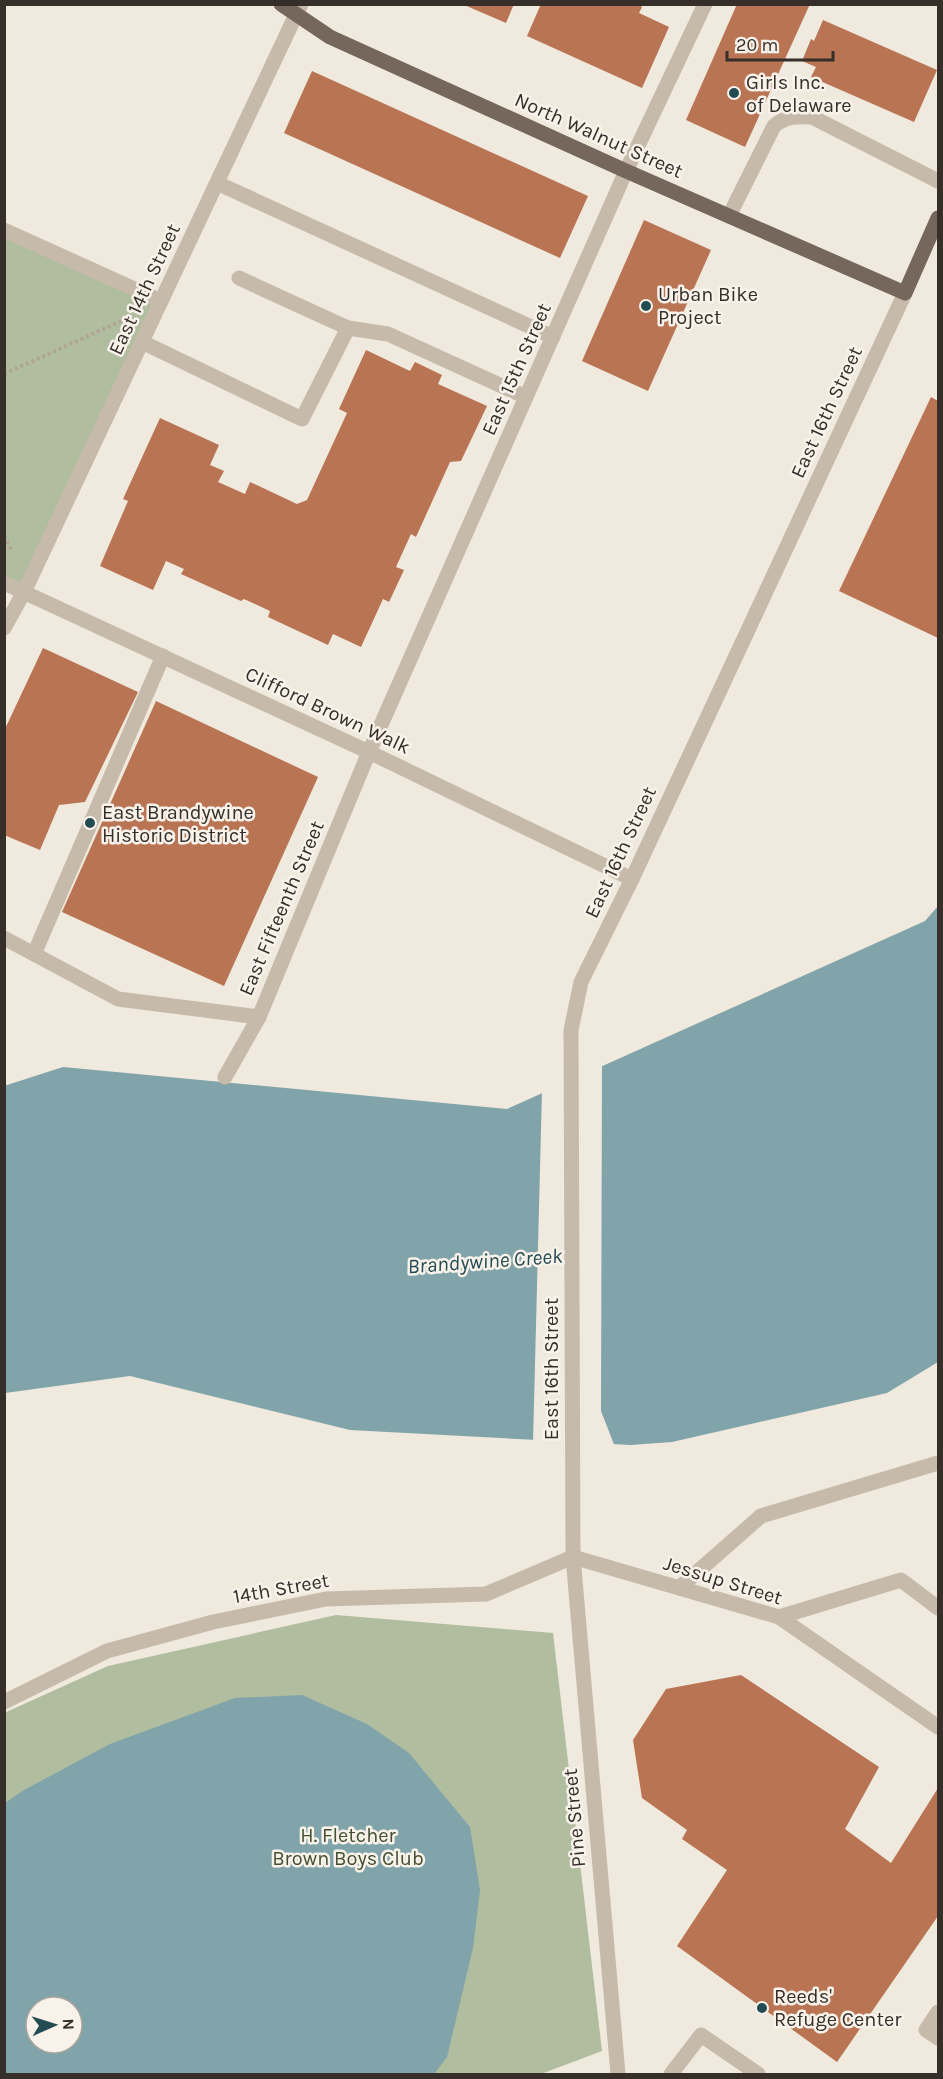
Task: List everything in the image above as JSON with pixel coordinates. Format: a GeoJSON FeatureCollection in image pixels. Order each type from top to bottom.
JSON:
{"type":"FeatureCollection","features":[{"type":"Feature","properties":{"kind":"main road","name":"North Walnut Street"},"geometry":{"type":"LineString","coordinates":[[281,4],[298,10],[330,37],[626,171],[905,293]]}},
{"type":"Feature","properties":{"kind":"main road","name":"East 16th Street"},"geometry":{"type":"LineString","coordinates":[[905,293],[939,218]]}},
{"type":"Feature","properties":{"kind":"street","name":"East 15th Street"},"geometry":{"type":"LineString","coordinates":[[369,752],[626,171],[705,4]]}},
{"type":"Feature","properties":{"kind":"street","name":"East 14th Street"},"geometry":{"type":"LineString","coordinates":[[4,628],[24,592],[298,10]]}},
{"type":"Feature","properties":{"kind":"street"},"geometry":{"type":"LineString","coordinates":[[729,216],[774,126],[783,118],[812,117],[939,181]]}},
{"type":"Feature","properties":{"kind":"street"},"geometry":{"type":"LineString","coordinates":[[217,183],[553,337]]}},
{"type":"Feature","properties":{"kind":"street"},"geometry":{"type":"LineString","coordinates":[[4,230],[161,302]]}},
{"type":"Feature","properties":{"kind":"street"},"geometry":{"type":"LineString","coordinates":[[239,278],[348,328],[388,334],[526,397]]}},
{"type":"Feature","properties":{"kind":"street","name":"East 16th Street"},"geometry":{"type":"LineString","coordinates":[[573,1557],[571,1030],[581,982],[632,879],[905,293]]}},
{"type":"Feature","properties":{"kind":"street"},"geometry":{"type":"LineString","coordinates":[[142,342],[302,419],[348,328]]}},
{"type":"Feature","properties":{"kind":"street","name":"Clifford Brown Walk"},"geometry":{"type":"LineString","coordinates":[[4,583],[369,752],[632,879]]}},
{"type":"Feature","properties":{"kind":"street"},"geometry":{"type":"LineString","coordinates":[[34,954],[163,656]]}},
{"type":"Feature","properties":{"kind":"street","name":"East Fifteenth Street"},"geometry":{"type":"LineString","coordinates":[[225,1077],[259,1017],[369,752]]}},
{"type":"Feature","properties":{"kind":"street"},"geometry":{"type":"LineString","coordinates":[[4,938],[118,999],[259,1017]]}},
{"type":"Feature","properties":{"kind":"street"},"geometry":{"type":"LineString","coordinates":[[679,1588],[761,1516],[939,1463]]}},
{"type":"Feature","properties":{"kind":"street","name":"Jessup Street"},"geometry":{"type":"LineString","coordinates":[[573,1557],[779,1617],[939,1727]]}},
{"type":"Feature","properties":{"kind":"street","name":"14th Street"},"geometry":{"type":"LineString","coordinates":[[4,1702],[107,1651],[213,1622],[326,1599],[486,1594],[573,1557]]}},
{"type":"Feature","properties":{"kind":"street","name":"Pine Street"},"geometry":{"type":"LineString","coordinates":[[573,1557],[618,2074]]}},
{"type":"Feature","properties":{"kind":"street"},"geometry":{"type":"LineString","coordinates":[[779,1617],[901,1580],[939,1608]]}},
{"type":"Feature","properties":{"kind":"street"},"geometry":{"type":"LineString","coordinates":[[939,2012],[926,2030],[939,2038]]}},
{"type":"Feature","properties":{"kind":"street"},"geometry":{"type":"LineString","coordinates":[[671,2074],[702,2035],[758,2074]]}},
{"type":"Feature","properties":{"kind":"path"},"geometry":{"type":"LineString","coordinates":[[4,374],[121,321]]}},
{"type":"Feature","properties":{"kind":"path"},"geometry":{"type":"LineString","coordinates":[[4,536],[12,550]]}},
{"type":"Feature","properties":{"kind":"green space"},"geometry":{"type":"Polygon","coordinates":[[[5,230],[161,301],[24,592],[5,583],[5,230]]]}},
{"type":"Feature","properties":{"kind":"green space","name":"H. Fletcher Brown Boys Club"},"geometry":{"type":"Polygon","coordinates":[[[336,1615],[553,1633],[602,2051],[541,2074],[5,2074],[4,1713],[108,1666],[336,1615]]]}},
{"type":"Feature","properties":{"kind":"water","name":"Brandywine Creek"},"geometry":{"type":"Polygon","coordinates":[[[938,906],[938,1362],[887,1393],[672,1442],[631,1445],[350,1430],[130,1376],[5,1393],[4,1086],[63,1067],[507,1109],[925,921],[938,906]]]}},
{"type":"Feature","properties":{"kind":"water","name":"H. Fletcher Brown Boys Club"},"geometry":{"type":"Polygon","coordinates":[[[302,1695],[367,1724],[409,1753],[470,1827],[480,1890],[473,1948],[447,2057],[434,2074],[5,2074],[5,1803],[24,1790],[110,1744],[235,1698],[302,1695]]]}},
{"type":"Feature","properties":{"kind":"pier"},"geometry":{"type":"Polygon","coordinates":[[[602,1063],[601,1411],[615,1447],[533,1443],[542,1090],[602,1063]]]}},
{"type":"Feature","properties":{"kind":"building"},"geometry":{"type":"Polygon","coordinates":[[[462,4],[514,4],[506,23],[462,4]]]}},
{"type":"Feature","properties":{"kind":"building"},"geometry":{"type":"Polygon","coordinates":[[[541,4],[638,4],[642,7],[639,13],[669,27],[642,88],[527,36],[541,4]]]}},
{"type":"Feature","properties":{"kind":"building","name":"Girls Inc. of Delaware"},"geometry":{"type":"Polygon","coordinates":[[[737,4],[810,4],[745,147],[686,120],[737,4]]]}},
{"type":"Feature","properties":{"kind":"building"},"geometry":{"type":"Polygon","coordinates":[[[823,20],[937,70],[914,122],[811,77],[816,67],[802,61],[811,39],[814,41],[823,20]]]}},
{"type":"Feature","properties":{"kind":"building"},"geometry":{"type":"Polygon","coordinates":[[[312,71],[588,196],[560,258],[284,133],[312,71]]]}},
{"type":"Feature","properties":{"kind":"building","name":"Urban Bike Project"},"geometry":{"type":"Polygon","coordinates":[[[644,220],[711,250],[648,391],[582,361],[644,220]]]}},
{"type":"Feature","properties":{"kind":"building"},"geometry":{"type":"Polygon","coordinates":[[[366,350],[410,371],[415,362],[442,375],[438,384],[487,406],[461,461],[450,462],[416,537],[411,534],[396,567],[404,570],[389,602],[383,599],[361,647],[333,634],[328,645],[268,617],[270,611],[244,599],[241,601],[181,574],[184,569],[166,561],[153,590],[100,566],[128,501],[123,499],[160,418],[219,445],[210,465],[224,471],[218,482],[245,494],[250,482],[297,504],[307,500],[347,413],[339,409],[366,350]]]}},
{"type":"Feature","properties":{"kind":"building"},"geometry":{"type":"Polygon","coordinates":[[[931,397],[938,401],[938,638],[839,591],[931,397]]]}},
{"type":"Feature","properties":{"kind":"building"},"geometry":{"type":"Polygon","coordinates":[[[43,648],[138,692],[85,802],[59,805],[40,850],[4,835],[4,731],[43,648]]]}},
{"type":"Feature","properties":{"kind":"building"},"geometry":{"type":"Polygon","coordinates":[[[156,701],[318,777],[224,986],[62,912],[156,701]]]}},
{"type":"Feature","properties":{"kind":"building"},"geometry":{"type":"Polygon","coordinates":[[[741,1675],[879,1767],[845,1829],[891,1863],[938,1788],[938,1916],[837,2062],[677,1946],[727,1870],[682,1839],[687,1830],[642,1798],[633,1740],[666,1689],[741,1675]]]}},
{"type":"Feature","properties":{"kind":"place","name":"Girls Inc. of Delaware"},"geometry":{"type":"Point","coordinates":[734,93]}},
{"type":"Feature","properties":{"kind":"place","name":"Urban Bike Project"},"geometry":{"type":"Point","coordinates":[646,306]}},
{"type":"Feature","properties":{"kind":"place","name":"East Brandywine Historic District"},"geometry":{"type":"Point","coordinates":[90,823]}},
{"type":"Feature","properties":{"kind":"place","name":"Reeds' Refuge Center"},"geometry":{"type":"Point","coordinates":[762,2008]}}]}
